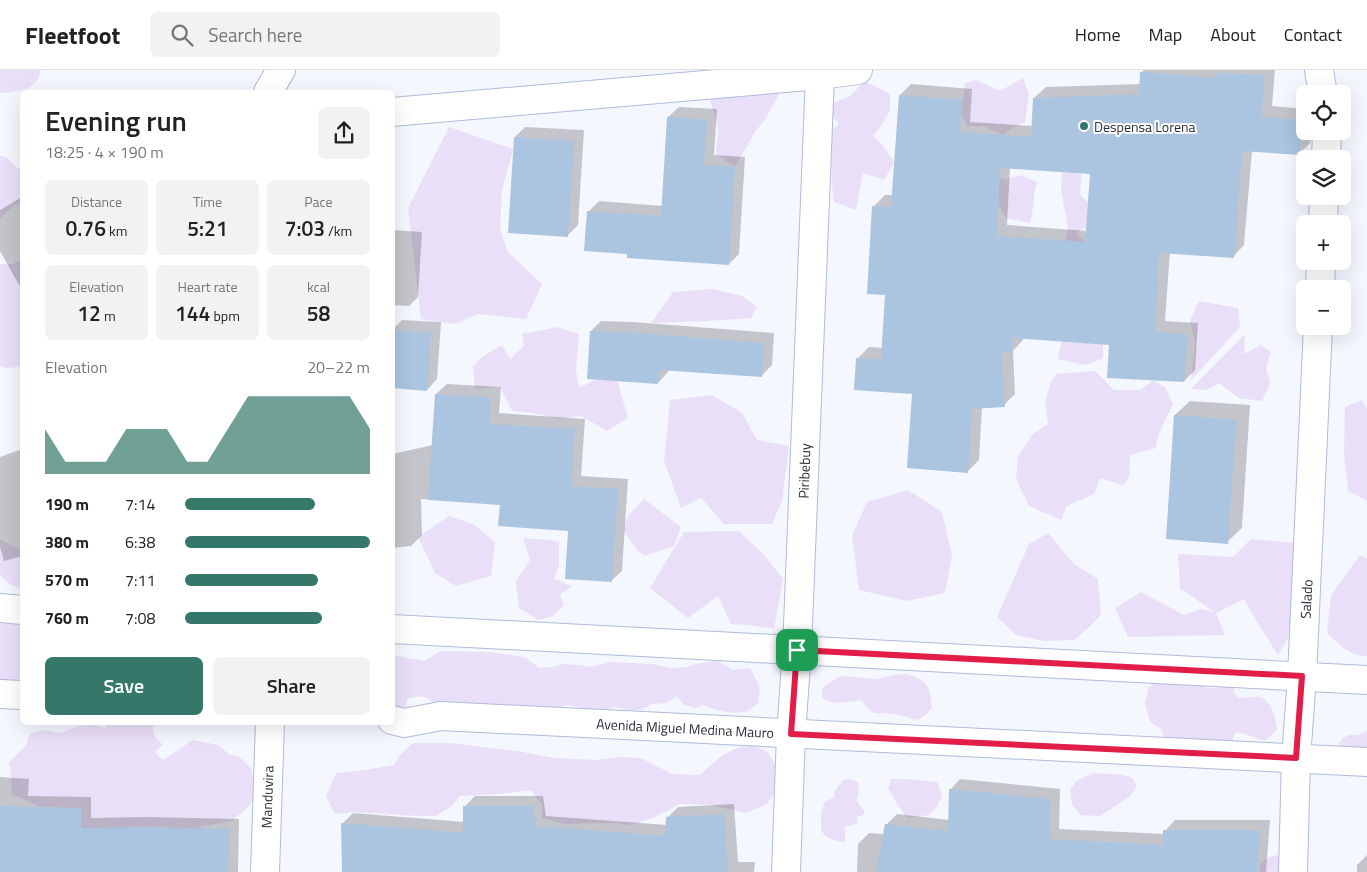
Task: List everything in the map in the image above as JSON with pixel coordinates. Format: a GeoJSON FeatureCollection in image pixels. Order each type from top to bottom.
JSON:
{"type":"FeatureCollection","features":[{"type":"Feature","properties":{"kind":"street"},"geometry":{"type":"LineString","coordinates":[[269,90],[282,70]]}},
{"type":"Feature","properties":{"kind":"street"},"geometry":{"type":"LineString","coordinates":[[395,112],[858,70]]}},
{"type":"Feature","properties":{"kind":"street"},"geometry":{"type":"LineString","coordinates":[[1319,70],[1322,85]]}},
{"type":"Feature","properties":{"kind":"street","name":"Piribebuy"},"geometry":{"type":"LineString","coordinates":[[786,872],[791,734],[797,650],[819,73]]}},
{"type":"Feature","properties":{"kind":"street","name":"Salado"},"geometry":{"type":"LineString","coordinates":[[1293,872],[1296,758],[1302,676],[1318,335]]}},
{"type":"Feature","properties":{"kind":"street"},"geometry":{"type":"LineString","coordinates":[[0,608],[20,610]]}},
{"type":"Feature","properties":{"kind":"street"},"geometry":{"type":"LineString","coordinates":[[395,629],[1367,680]]}},
{"type":"Feature","properties":{"kind":"street"},"geometry":{"type":"LineString","coordinates":[[0,694],[20,695]]}},
{"type":"Feature","properties":{"kind":"street","name":"Avenida Miguel Medina Mauro"},"geometry":{"type":"LineString","coordinates":[[395,721],[404,723],[441,716],[1367,762]]}},
{"type":"Feature","properties":{"kind":"street","name":"Manduvira"},"geometry":{"type":"LineString","coordinates":[[265,872],[270,725]]}},
{"type":"Feature","properties":{"kind":"shaded area"},"geometry":{"type":"Polygon","coordinates":[[[0,70],[41,70],[37,81],[33,85],[19,91],[0,93],[0,70]]]}},
{"type":"Feature","properties":{"kind":"shaded area"},"geometry":{"type":"Polygon","coordinates":[[[1023,78],[1029,94],[1025,122],[1003,135],[984,126],[967,126],[961,112],[965,83],[976,80],[1000,91],[1023,78]]]}},
{"type":"Feature","properties":{"kind":"shaded area"},"geometry":{"type":"Polygon","coordinates":[[[865,81],[890,94],[890,110],[873,136],[885,148],[894,163],[884,180],[863,173],[856,210],[834,202],[831,133],[839,123],[823,107],[850,96],[865,81]]]}},
{"type":"Feature","properties":{"kind":"shaded area"},"geometry":{"type":"Polygon","coordinates":[[[781,90],[735,167],[716,154],[718,128],[710,100],[781,90]]]}},
{"type":"Feature","properties":{"kind":"shaded area"},"geometry":{"type":"Polygon","coordinates":[[[449,127],[513,149],[502,190],[500,229],[508,252],[542,284],[526,319],[478,314],[455,324],[421,319],[408,208],[449,127]]]}},
{"type":"Feature","properties":{"kind":"shaded area"},"geometry":{"type":"Polygon","coordinates":[[[0,156],[6,157],[19,169],[20,166],[20,203],[12,207],[0,219],[0,156]]]}},
{"type":"Feature","properties":{"kind":"shaded area"},"geometry":{"type":"Polygon","coordinates":[[[1062,164],[1082,168],[1080,195],[1091,205],[1095,219],[1076,233],[1088,244],[1063,249],[1068,228],[1061,190],[1062,164]]]}},
{"type":"Feature","properties":{"kind":"shaded area"},"geometry":{"type":"Polygon","coordinates":[[[990,173],[1005,180],[1021,175],[1037,182],[1030,223],[1006,218],[999,206],[988,205],[990,173]]]}},
{"type":"Feature","properties":{"kind":"shaded area"},"geometry":{"type":"Polygon","coordinates":[[[20,261],[20,367],[6,368],[0,366],[0,264],[13,264],[20,261]]]}},
{"type":"Feature","properties":{"kind":"shaded area"},"geometry":{"type":"Polygon","coordinates":[[[712,289],[742,296],[757,307],[751,318],[651,323],[673,292],[712,289]]]}},
{"type":"Feature","properties":{"kind":"shaded area"},"geometry":{"type":"Polygon","coordinates":[[[1199,301],[1238,308],[1240,327],[1191,380],[1195,342],[1190,320],[1199,301]]]}},
{"type":"Feature","properties":{"kind":"shaded area"},"geometry":{"type":"Polygon","coordinates":[[[1069,305],[1103,325],[1103,358],[1086,365],[1058,359],[1069,305]]]}},
{"type":"Feature","properties":{"kind":"shaded area"},"geometry":{"type":"Polygon","coordinates":[[[558,327],[579,334],[576,370],[579,388],[597,379],[617,380],[628,418],[607,431],[581,416],[560,419],[512,411],[500,387],[475,389],[473,366],[483,356],[502,345],[510,359],[524,346],[522,334],[558,327]]]}},
{"type":"Feature","properties":{"kind":"shaded area"},"geometry":{"type":"Polygon","coordinates":[[[1245,334],[1244,354],[1261,345],[1271,352],[1266,368],[1270,383],[1262,401],[1239,398],[1219,383],[1207,390],[1191,389],[1245,334]]]}},
{"type":"Feature","properties":{"kind":"shaded area"},"geometry":{"type":"Polygon","coordinates":[[[1095,371],[1114,390],[1141,390],[1153,380],[1166,388],[1173,404],[1159,433],[1156,448],[1130,455],[1129,477],[1123,485],[1100,478],[1094,494],[1067,506],[1061,520],[1029,506],[1016,479],[1018,456],[1033,434],[1048,424],[1045,403],[1050,384],[1056,374],[1095,371]]]}},
{"type":"Feature","properties":{"kind":"shaded area"},"geometry":{"type":"Polygon","coordinates":[[[712,395],[742,413],[757,440],[789,446],[782,501],[772,524],[724,524],[701,498],[681,508],[664,461],[670,400],[712,395]]]}},
{"type":"Feature","properties":{"kind":"shaded area"},"geometry":{"type":"Polygon","coordinates":[[[1362,400],[1367,408],[1367,501],[1348,491],[1344,455],[1345,407],[1362,400]]]}},
{"type":"Feature","properties":{"kind":"shaded area"},"geometry":{"type":"Polygon","coordinates":[[[908,490],[942,512],[952,555],[945,593],[906,601],[859,590],[852,536],[867,502],[908,490]]]}},
{"type":"Feature","properties":{"kind":"shaded area"},"geometry":{"type":"Polygon","coordinates":[[[644,499],[681,527],[674,546],[645,556],[638,551],[623,530],[628,516],[644,499]]]}},
{"type":"Feature","properties":{"kind":"shaded area"},"geometry":{"type":"Polygon","coordinates":[[[449,516],[473,524],[495,542],[491,576],[456,586],[435,573],[418,537],[449,516]]]}},
{"type":"Feature","properties":{"kind":"shaded area"},"geometry":{"type":"Polygon","coordinates":[[[739,531],[764,555],[783,579],[774,629],[731,624],[718,596],[688,618],[650,588],[684,532],[739,531]]]}},
{"type":"Feature","properties":{"kind":"shaded area"},"geometry":{"type":"Polygon","coordinates":[[[1048,533],[1074,564],[1098,579],[1101,615],[1074,640],[1044,641],[1016,635],[997,617],[1029,544],[1048,533]]]}},
{"type":"Feature","properties":{"kind":"shaded area"},"geometry":{"type":"Polygon","coordinates":[[[523,538],[559,542],[559,566],[554,579],[573,586],[560,594],[564,605],[553,616],[538,620],[519,608],[516,581],[530,560],[523,538]]]}},
{"type":"Feature","properties":{"kind":"shaded area"},"geometry":{"type":"Polygon","coordinates":[[[0,539],[20,550],[20,588],[11,585],[0,576],[0,539]]]}},
{"type":"Feature","properties":{"kind":"shaded area"},"geometry":{"type":"Polygon","coordinates":[[[1251,539],[1308,544],[1293,599],[1288,638],[1278,655],[1244,599],[1216,613],[1225,635],[1128,637],[1115,608],[1141,592],[1184,615],[1201,609],[1214,612],[1180,588],[1178,554],[1233,557],[1251,539]]]}},
{"type":"Feature","properties":{"kind":"shaded area"},"geometry":{"type":"Polygon","coordinates":[[[1360,555],[1367,559],[1367,656],[1350,652],[1327,633],[1331,595],[1360,555]]]}},
{"type":"Feature","properties":{"kind":"shaded area"},"geometry":{"type":"Polygon","coordinates":[[[0,609],[20,610],[20,683],[0,683],[0,609]]]}},
{"type":"Feature","properties":{"kind":"shaded area"},"geometry":{"type":"Polygon","coordinates":[[[440,651],[488,652],[511,655],[526,658],[539,668],[562,664],[590,667],[611,662],[652,664],[670,668],[718,661],[733,670],[750,668],[760,687],[758,703],[748,711],[743,712],[719,711],[703,705],[695,708],[684,705],[677,696],[667,703],[652,704],[642,710],[627,710],[615,707],[598,711],[567,705],[555,708],[441,716],[428,698],[420,697],[407,699],[404,723],[395,722],[395,655],[425,661],[440,651]]]}},
{"type":"Feature","properties":{"kind":"shaded area"},"geometry":{"type":"Polygon","coordinates":[[[907,674],[924,682],[929,689],[932,708],[922,718],[914,720],[901,715],[875,713],[861,700],[836,703],[822,698],[822,689],[828,683],[841,676],[877,679],[907,674]]]}},
{"type":"Feature","properties":{"kind":"shaded area"},"geometry":{"type":"Polygon","coordinates":[[[1174,677],[1205,684],[1207,688],[1234,686],[1234,693],[1239,698],[1259,697],[1264,699],[1272,710],[1277,730],[1265,741],[1236,732],[1230,755],[1170,752],[1161,729],[1150,722],[1145,704],[1148,688],[1174,677]]]}},
{"type":"Feature","properties":{"kind":"shaded area"},"geometry":{"type":"Polygon","coordinates":[[[84,725],[96,725],[105,728],[107,725],[152,725],[155,737],[163,745],[155,752],[163,760],[193,740],[218,745],[229,754],[239,757],[251,768],[256,794],[250,805],[232,821],[195,828],[135,827],[120,843],[81,847],[74,808],[40,807],[12,794],[9,763],[26,745],[30,733],[45,730],[60,733],[84,725]]]}},
{"type":"Feature","properties":{"kind":"shaded area"},"geometry":{"type":"Polygon","coordinates":[[[1367,731],[1367,767],[1337,760],[1339,743],[1343,738],[1349,735],[1359,735],[1367,731]]]}},
{"type":"Feature","properties":{"kind":"shaded area"},"geometry":{"type":"Polygon","coordinates":[[[413,743],[450,743],[517,751],[554,758],[597,760],[619,757],[641,758],[672,774],[700,775],[721,756],[737,748],[755,745],[768,753],[774,763],[778,776],[777,789],[767,804],[746,813],[711,805],[680,804],[655,817],[632,825],[614,823],[564,824],[542,818],[542,805],[531,790],[460,796],[452,806],[436,816],[355,812],[335,814],[326,797],[336,773],[394,765],[400,755],[413,743]]]}},
{"type":"Feature","properties":{"kind":"shaded area"},"geometry":{"type":"Polygon","coordinates":[[[1093,773],[1130,777],[1137,786],[1129,797],[1100,816],[1080,815],[1072,804],[1070,790],[1076,781],[1093,773]]]}},
{"type":"Feature","properties":{"kind":"shaded area"},"geometry":{"type":"Polygon","coordinates":[[[851,779],[859,783],[858,798],[856,800],[865,812],[857,817],[857,823],[845,827],[845,842],[838,841],[829,838],[821,831],[821,812],[825,802],[834,797],[835,791],[843,780],[851,779]]]}},
{"type":"Feature","properties":{"kind":"shaded area"},"geometry":{"type":"Polygon","coordinates":[[[891,779],[937,782],[942,795],[938,805],[929,815],[907,818],[888,788],[891,779]]]}},
{"type":"Feature","properties":{"kind":"shaded area"},"geometry":{"type":"Polygon","coordinates":[[[1277,855],[1289,860],[1290,872],[1259,872],[1261,862],[1277,855]]]}},
{"type":"Feature","properties":{"kind":"building"},"geometry":{"type":"Polygon","coordinates":[[[1140,72],[1217,78],[1218,73],[1264,75],[1262,117],[1296,120],[1296,140],[1301,140],[1300,150],[1296,150],[1296,155],[1242,151],[1234,258],[1159,253],[1155,332],[1188,334],[1184,382],[1107,378],[1109,345],[1013,338],[1012,353],[1001,352],[1005,407],[972,409],[968,473],[907,468],[912,394],[854,390],[856,358],[881,359],[885,295],[867,294],[872,206],[891,207],[899,95],[962,100],[960,132],[1031,137],[1033,98],[1139,94],[1140,72]],[[1000,168],[997,236],[1085,242],[1090,174],[1000,168]]]}},
{"type":"Feature","properties":{"kind":"building"},"geometry":{"type":"Polygon","coordinates":[[[667,117],[707,120],[704,165],[735,167],[729,265],[627,258],[627,254],[584,251],[587,211],[661,216],[667,117]]]}},
{"type":"Feature","properties":{"kind":"building"},"geometry":{"type":"Polygon","coordinates":[[[514,137],[574,141],[568,237],[508,233],[514,137]]]}},
{"type":"Feature","properties":{"kind":"building"},"geometry":{"type":"Polygon","coordinates":[[[395,330],[431,333],[427,391],[395,388],[395,330]]]}},
{"type":"Feature","properties":{"kind":"building"},"geometry":{"type":"Polygon","coordinates":[[[590,331],[764,343],[762,377],[659,370],[658,384],[587,379],[590,331]]]}},
{"type":"Feature","properties":{"kind":"building"},"geometry":{"type":"Polygon","coordinates":[[[435,394],[491,398],[489,424],[575,429],[571,486],[618,489],[612,582],[565,579],[568,531],[498,526],[500,505],[428,500],[435,394]]]}},
{"type":"Feature","properties":{"kind":"building"},"geometry":{"type":"Polygon","coordinates":[[[1174,415],[1236,420],[1228,544],[1166,539],[1174,415]]]}},
{"type":"Feature","properties":{"kind":"building"},"geometry":{"type":"Polygon","coordinates":[[[949,789],[1050,799],[1049,839],[1163,845],[1163,830],[1260,830],[1257,872],[876,872],[885,824],[948,831],[949,789]]]}},
{"type":"Feature","properties":{"kind":"building"},"geometry":{"type":"Polygon","coordinates":[[[0,806],[81,808],[81,828],[229,829],[228,872],[0,872],[0,806]]]}},
{"type":"Feature","properties":{"kind":"building"},"geometry":{"type":"Polygon","coordinates":[[[463,806],[533,806],[536,826],[665,836],[666,817],[724,814],[728,872],[342,872],[341,823],[463,833],[463,806]]]}},
{"type":"Feature","properties":{"kind":"place","name":"Despensa Lorena"},"geometry":{"type":"Point","coordinates":[1084,126]}},
{"type":"Feature","properties":{"kind":"route"},"geometry":{"type":"LineString","coordinates":[[797,650],[1302,676],[1296,758],[791,734],[797,650]]}}]}
